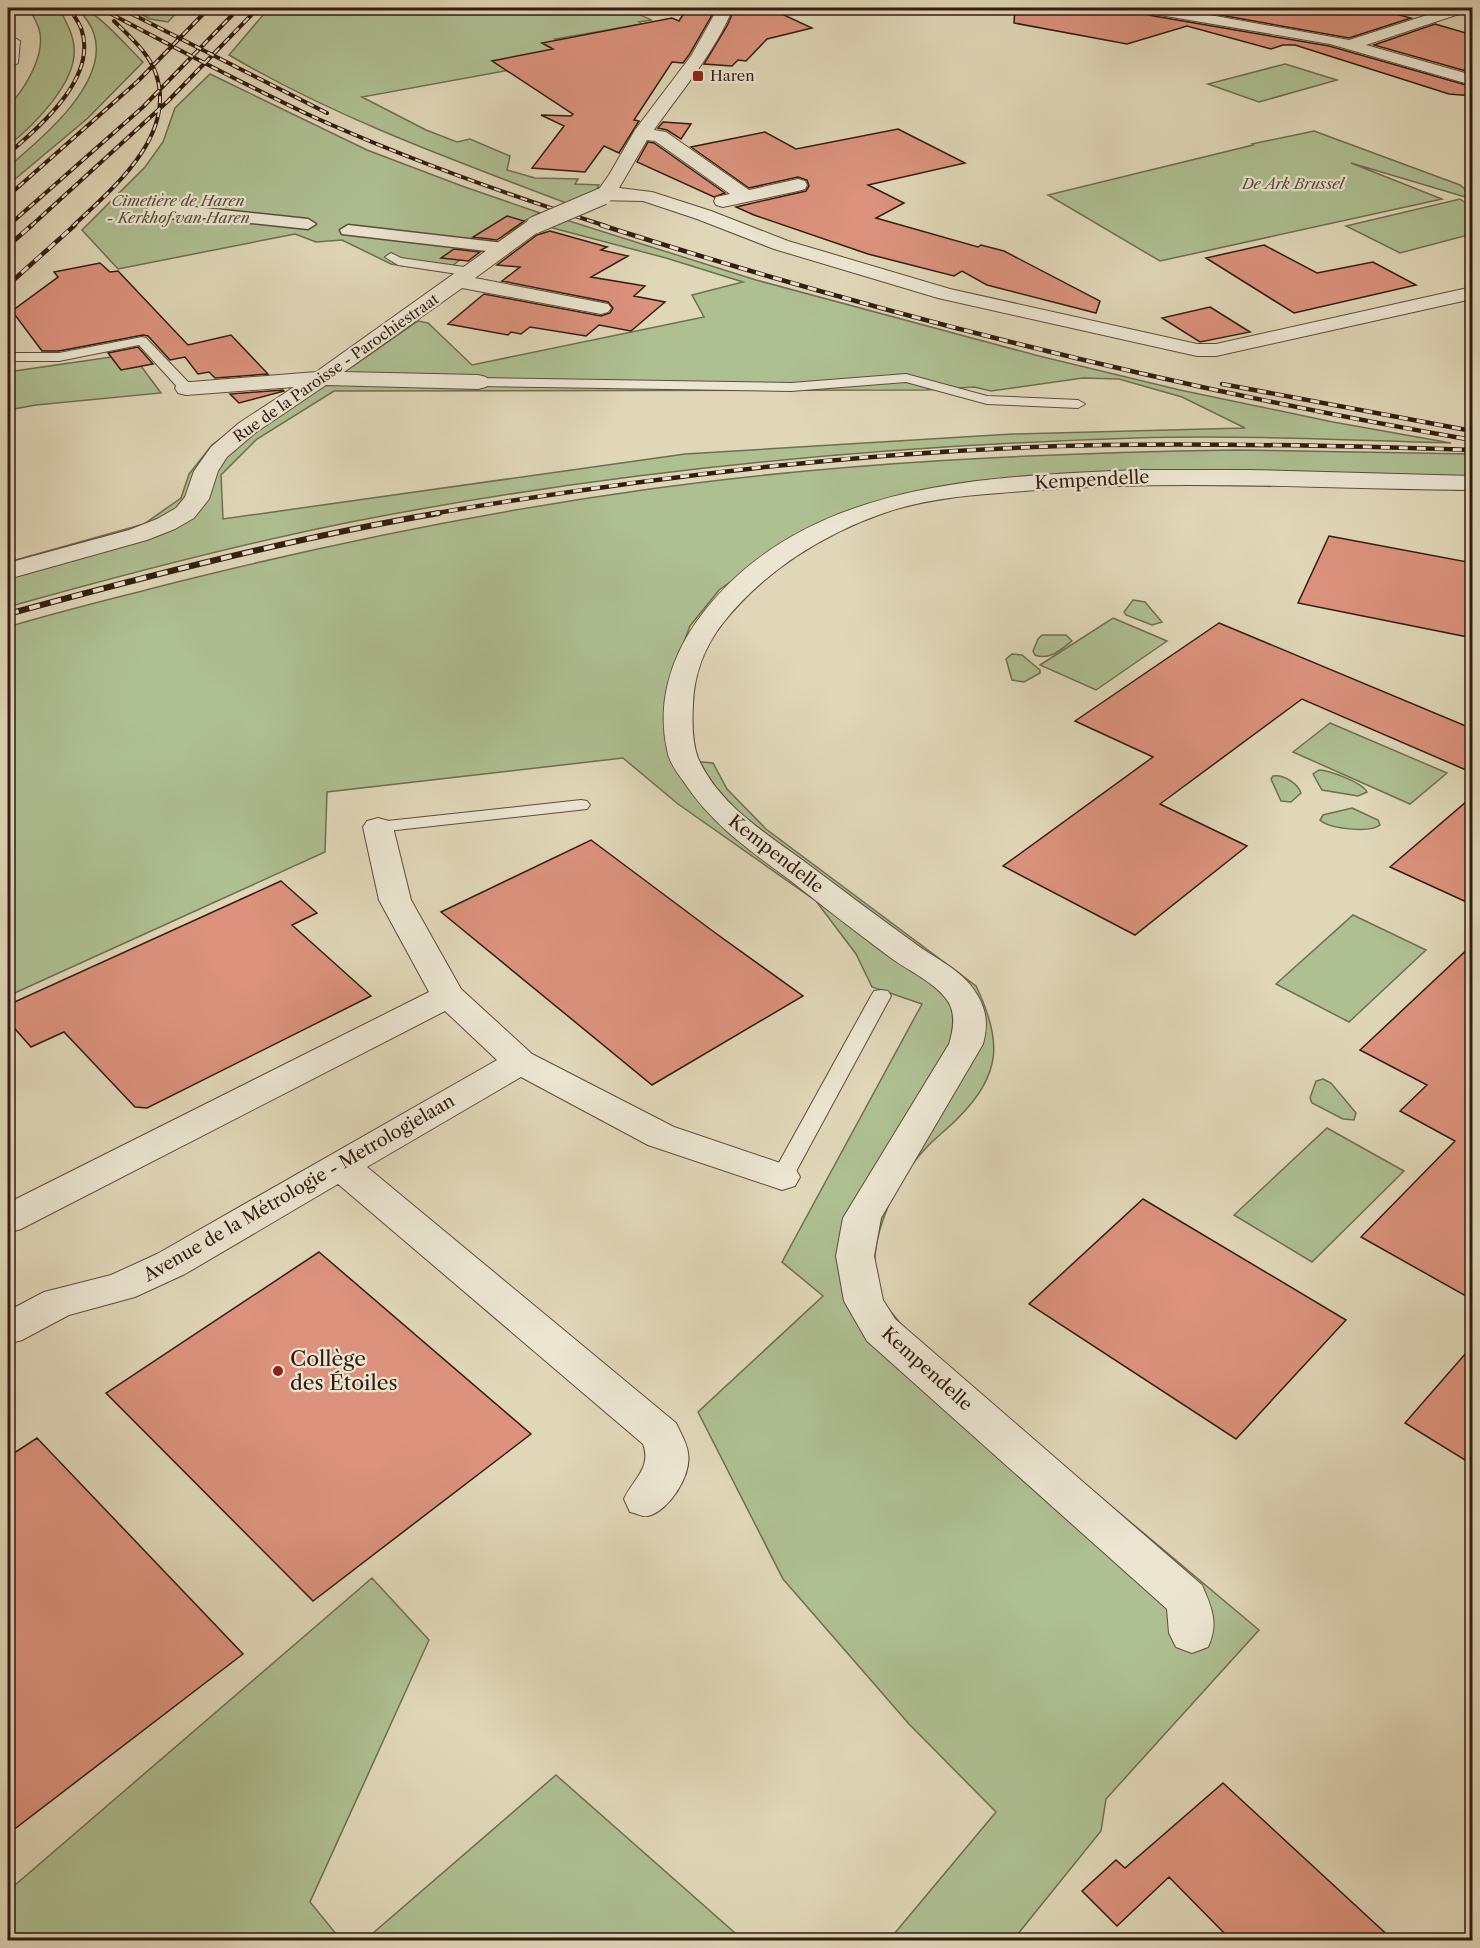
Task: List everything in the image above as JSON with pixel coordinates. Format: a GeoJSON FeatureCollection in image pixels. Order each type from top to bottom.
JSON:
{"type":"FeatureCollection","features":[{"type":"Feature","properties":{"kind":"street"},"geometry":{"type":"LineString","coordinates":[[725,8],[720,23],[641,134],[605,195],[645,196],[710,209],[745,196],[798,184]]}},
{"type":"Feature","properties":{"kind":"street"},"geometry":{"type":"LineString","coordinates":[[1148,8],[1332,40],[1473,80]]}},
{"type":"Feature","properties":{"kind":"street"},"geometry":{"type":"LineString","coordinates":[[1349,45],[1463,8]]}},
{"type":"Feature","properties":{"kind":"street"},"geometry":{"type":"LineString","coordinates":[[641,134],[660,136],[745,196]]}},
{"type":"Feature","properties":{"kind":"street"},"geometry":{"type":"LineString","coordinates":[[618,172],[710,209],[781,245],[907,284],[1197,350],[1216,350],[1473,293]]}},
{"type":"Feature","properties":{"kind":"street","name":"Rue de la Paroisse - Parochiestraat"},"geometry":{"type":"LineString","coordinates":[[8,571],[138,535],[166,524],[185,513],[198,499],[206,471],[219,452],[247,428],[465,277],[535,225],[605,195]]}},
{"type":"Feature","properties":{"kind":"street"},"geometry":{"type":"LineString","coordinates":[[135,205],[156,207],[154,211],[164,215],[184,211],[504,248]]}},
{"type":"Feature","properties":{"kind":"street"},"geometry":{"type":"LineString","coordinates":[[465,277],[601,308]]}},
{"type":"Feature","properties":{"kind":"street"},"geometry":{"type":"LineString","coordinates":[[186,388],[319,378],[478,382]]}},
{"type":"Feature","properties":{"kind":"street","name":"Kempendelle"},"geometry":{"type":"LineString","coordinates":[[1192,1633],[1191,1616],[1186,1599],[881,1330],[864,1300],[855,1256],[862,1218],[966,1044],[971,1026],[969,1008],[951,983],[906,954],[724,815],[682,756],[677,712],[678,690],[684,668],[705,627],[719,609],[751,578],[815,536],[851,517],[884,506],[963,489],[1075,479],[1193,476],[1473,483]]}},
{"type":"Feature","properties":{"kind":"street"},"geometry":{"type":"LineString","coordinates":[[378,828],[395,900],[448,996],[520,1062],[661,1136],[782,1177]]}},
{"type":"Feature","properties":{"kind":"street"},"geometry":{"type":"LineString","coordinates":[[8,1219],[448,996]]}},
{"type":"Feature","properties":{"kind":"street","name":"Avenue de la Métrologie - Metrologielaan"},"geometry":{"type":"LineString","coordinates":[[8,1329],[58,1303],[121,1287],[171,1264],[520,1062]]}},
{"type":"Feature","properties":{"kind":"street"},"geometry":{"type":"LineString","coordinates":[[340,1165],[661,1435],[668,1455],[661,1482],[645,1498]]}},
{"type":"Feature","properties":{"kind":"lane"},"geometry":{"type":"LineString","coordinates":[[8,42],[15,41],[13,63]]}},
{"type":"Feature","properties":{"kind":"lane"},"geometry":{"type":"LineString","coordinates":[[391,257],[398,261],[465,277]]}},
{"type":"Feature","properties":{"kind":"lane"},"geometry":{"type":"LineString","coordinates":[[8,357],[28,360],[55,358],[142,341],[186,388]]}},
{"type":"Feature","properties":{"kind":"lane"},"geometry":{"type":"LineString","coordinates":[[478,382],[791,387],[906,378],[924,380],[974,397],[996,401],[1078,404]]}},
{"type":"Feature","properties":{"kind":"lane"},"geometry":{"type":"LineString","coordinates":[[378,828],[581,805]]}},
{"type":"Feature","properties":{"kind":"lane"},"geometry":{"type":"LineString","coordinates":[[782,1177],[881,996]]}},
{"type":"Feature","properties":{"kind":"green space"},"geometry":{"type":"Polygon","coordinates":[[[29,8],[59,8],[72,37],[73,60],[69,74],[52,102],[8,146],[8,92],[14,100],[30,76],[40,47],[39,29],[29,8]]]}},
{"type":"Feature","properties":{"kind":"green space"},"geometry":{"type":"Polygon","coordinates":[[[77,8],[93,14],[102,21],[143,62],[88,118],[8,185],[8,167],[37,142],[69,109],[92,72],[96,53],[94,34],[89,23],[77,8]]]}},
{"type":"Feature","properties":{"kind":"green space"},"geometry":{"type":"Polygon","coordinates":[[[129,8],[181,8],[168,22],[150,19],[129,8]]]}},
{"type":"Feature","properties":{"kind":"green space"},"geometry":{"type":"Polygon","coordinates":[[[269,8],[620,8],[651,20],[639,22],[642,24],[555,39],[586,56],[362,97],[426,130],[457,142],[470,139],[510,156],[507,170],[535,178],[578,179],[575,184],[599,185],[595,193],[569,204],[396,137],[311,99],[229,55],[269,8]]]}},
{"type":"Feature","properties":{"kind":"green space"},"geometry":{"type":"Polygon","coordinates":[[[1285,64],[1337,80],[1259,102],[1208,84],[1285,64]]]}},
{"type":"Feature","properties":{"kind":"green space","name":"Cimetière de Haren - Kerkhof van Haren"},"geometry":{"type":"Polygon","coordinates":[[[210,74],[367,150],[540,213],[526,220],[504,238],[486,236],[471,240],[461,248],[468,253],[445,272],[391,264],[342,240],[316,242],[295,234],[118,269],[82,230],[145,167],[163,142],[175,108],[210,74]]]}},
{"type":"Feature","properties":{"kind":"green space","name":"De Ark Brussel"},"geometry":{"type":"Polygon","coordinates":[[[1314,131],[1460,185],[1472,195],[1472,199],[1351,163],[1442,199],[1160,261],[1048,195],[1252,144],[1314,131]]]}},
{"type":"Feature","properties":{"kind":"green space"},"geometry":{"type":"Polygon","coordinates":[[[1460,199],[1472,207],[1472,234],[1400,253],[1346,226],[1460,199]]]}},
{"type":"Feature","properties":{"kind":"green space"},"geometry":{"type":"Polygon","coordinates":[[[566,220],[756,280],[1039,356],[1180,390],[1333,422],[1451,443],[1254,437],[1136,438],[940,447],[647,475],[453,503],[356,521],[181,561],[8,607],[8,562],[144,524],[181,498],[189,474],[212,445],[250,417],[353,366],[418,321],[428,323],[472,365],[704,317],[692,295],[743,282],[666,258],[549,227],[566,220]],[[1083,378],[991,391],[974,387],[926,390],[334,391],[257,439],[221,475],[223,519],[685,454],[1012,434],[1245,428],[1182,397],[1119,379],[1083,378]]]}},
{"type":"Feature","properties":{"kind":"green space"},"geometry":{"type":"Polygon","coordinates":[[[132,354],[161,393],[36,405],[8,410],[8,372],[132,354]]]}},
{"type":"Feature","properties":{"kind":"green space"},"geometry":{"type":"Polygon","coordinates":[[[1237,450],[1472,454],[1472,481],[1173,472],[955,487],[770,554],[719,590],[690,626],[677,661],[679,760],[713,763],[727,789],[766,829],[976,986],[990,1023],[993,1056],[990,1071],[983,1086],[973,1101],[930,1144],[902,1179],[884,1218],[875,1259],[876,1279],[881,1297],[887,1307],[919,1348],[937,1365],[1007,1420],[1259,1630],[1106,1799],[1101,1831],[1013,1940],[889,1940],[996,1812],[909,1724],[783,1579],[698,1412],[823,1296],[782,1262],[922,1004],[872,987],[856,954],[816,901],[678,804],[623,758],[327,792],[325,852],[8,996],[8,627],[177,582],[353,541],[531,507],[650,489],[796,472],[943,460],[1237,450]]]}},
{"type":"Feature","properties":{"kind":"green space"},"geometry":{"type":"Polygon","coordinates":[[[1133,600],[1145,602],[1162,622],[1152,625],[1126,615],[1124,612],[1133,600]]]}},
{"type":"Feature","properties":{"kind":"green space"},"geometry":{"type":"Polygon","coordinates":[[[1113,618],[1167,641],[1096,690],[1040,665],[1113,618]]]}},
{"type":"Feature","properties":{"kind":"green space"},"geometry":{"type":"Polygon","coordinates":[[[1042,635],[1066,635],[1072,641],[1050,655],[1035,655],[1033,651],[1042,635]]]}},
{"type":"Feature","properties":{"kind":"green space"},"geometry":{"type":"Polygon","coordinates":[[[1012,654],[1022,655],[1040,670],[1040,673],[1024,682],[1012,680],[1006,659],[1012,654]]]}},
{"type":"Feature","properties":{"kind":"green space"},"geometry":{"type":"Polygon","coordinates":[[[1330,723],[1447,773],[1410,804],[1293,752],[1330,723]]]}},
{"type":"Feature","properties":{"kind":"green space"},"geometry":{"type":"Polygon","coordinates":[[[1319,770],[1345,778],[1367,792],[1358,796],[1322,790],[1313,774],[1319,770]]]}},
{"type":"Feature","properties":{"kind":"green space"},"geometry":{"type":"Polygon","coordinates":[[[1273,776],[1290,780],[1301,793],[1291,802],[1281,801],[1271,779],[1273,776]]]}},
{"type":"Feature","properties":{"kind":"green space"},"geometry":{"type":"Polygon","coordinates":[[[1352,808],[1378,820],[1380,825],[1368,829],[1350,829],[1332,826],[1320,820],[1323,815],[1352,808]]]}},
{"type":"Feature","properties":{"kind":"green space"},"geometry":{"type":"Polygon","coordinates":[[[1353,915],[1426,950],[1349,1022],[1276,984],[1353,915]]]}},
{"type":"Feature","properties":{"kind":"green space"},"geometry":{"type":"Polygon","coordinates":[[[1323,1079],[1331,1083],[1356,1113],[1354,1120],[1343,1119],[1312,1103],[1310,1098],[1316,1081],[1323,1079]]]}},
{"type":"Feature","properties":{"kind":"green space"},"geometry":{"type":"Polygon","coordinates":[[[1327,1128],[1404,1171],[1312,1262],[1234,1215],[1327,1128]]]}},
{"type":"Feature","properties":{"kind":"green space"},"geometry":{"type":"Polygon","coordinates":[[[372,1578],[429,1640],[310,1902],[341,1940],[8,1940],[8,1891],[372,1578]]]}},
{"type":"Feature","properties":{"kind":"green space"},"geometry":{"type":"Polygon","coordinates":[[[556,1775],[743,1940],[365,1940],[556,1775]]]}},
{"type":"Feature","properties":{"kind":"building"},"geometry":{"type":"Polygon","coordinates":[[[687,8],[716,8],[683,63],[672,62],[634,120],[639,121],[619,153],[604,146],[585,172],[532,168],[564,126],[541,115],[571,116],[573,114],[492,61],[553,49],[542,43],[672,18],[679,21],[687,8]]]}},
{"type":"Feature","properties":{"kind":"building"},"geometry":{"type":"Polygon","coordinates":[[[735,8],[769,8],[812,28],[767,39],[746,61],[738,60],[732,66],[704,64],[735,8]]]}},
{"type":"Feature","properties":{"kind":"building"},"geometry":{"type":"Polygon","coordinates":[[[1015,8],[1138,8],[1148,15],[1329,46],[1473,87],[1473,96],[1449,94],[1295,45],[1283,45],[1271,49],[1187,26],[1127,44],[1014,23],[1015,8]]]}},
{"type":"Feature","properties":{"kind":"building"},"geometry":{"type":"Polygon","coordinates":[[[1181,8],[1372,8],[1411,18],[1349,38],[1181,8]]]}},
{"type":"Feature","properties":{"kind":"building"},"geometry":{"type":"Polygon","coordinates":[[[1435,24],[1473,35],[1473,73],[1374,45],[1435,24]]]}},
{"type":"Feature","properties":{"kind":"building"},"geometry":{"type":"Polygon","coordinates":[[[663,122],[691,124],[681,139],[667,130],[658,128],[663,122]]]}},
{"type":"Feature","properties":{"kind":"building"},"geometry":{"type":"Polygon","coordinates":[[[898,129],[965,163],[868,185],[904,203],[876,218],[978,247],[981,245],[1004,251],[1100,301],[1096,313],[987,285],[962,271],[954,276],[868,254],[754,215],[736,207],[806,191],[809,186],[807,180],[798,177],[749,188],[691,147],[765,132],[796,149],[898,129]]]}},
{"type":"Feature","properties":{"kind":"building"},"geometry":{"type":"Polygon","coordinates":[[[648,142],[654,143],[725,193],[714,197],[637,162],[648,142]]]}},
{"type":"Feature","properties":{"kind":"building"},"geometry":{"type":"Polygon","coordinates":[[[507,216],[524,221],[497,240],[473,237],[507,216]]]}},
{"type":"Feature","properties":{"kind":"building"},"geometry":{"type":"Polygon","coordinates":[[[550,231],[607,247],[601,250],[628,256],[591,277],[645,286],[634,296],[665,302],[631,331],[599,325],[586,336],[530,327],[521,334],[511,332],[508,335],[448,324],[484,294],[601,316],[610,313],[613,308],[608,302],[502,281],[520,267],[497,265],[537,235],[550,231]]]}},
{"type":"Feature","properties":{"kind":"building"},"geometry":{"type":"Polygon","coordinates":[[[1264,245],[1317,273],[1373,262],[1416,285],[1294,313],[1206,258],[1264,245]]]}},
{"type":"Feature","properties":{"kind":"building"},"geometry":{"type":"Polygon","coordinates":[[[454,249],[480,252],[468,261],[441,258],[454,249]]]}},
{"type":"Feature","properties":{"kind":"building"},"geometry":{"type":"Polygon","coordinates":[[[100,263],[110,272],[118,271],[188,345],[231,335],[268,374],[215,378],[209,372],[198,374],[185,357],[170,360],[148,336],[143,335],[59,351],[42,351],[12,311],[58,277],[54,272],[100,263]]]}},
{"type":"Feature","properties":{"kind":"building"},"geometry":{"type":"Polygon","coordinates":[[[1210,307],[1250,332],[1200,342],[1162,318],[1210,307]]]}},
{"type":"Feature","properties":{"kind":"building"},"geometry":{"type":"Polygon","coordinates":[[[138,347],[153,364],[121,370],[108,353],[138,347]]]}},
{"type":"Feature","properties":{"kind":"building"},"geometry":{"type":"Polygon","coordinates":[[[283,390],[239,403],[230,394],[283,390]]]}},
{"type":"Feature","properties":{"kind":"building"},"geometry":{"type":"Polygon","coordinates":[[[1329,536],[1473,563],[1473,638],[1298,603],[1329,536]]]}},
{"type":"Feature","properties":{"kind":"building"},"geometry":{"type":"Polygon","coordinates":[[[1219,623],[1473,729],[1473,773],[1302,699],[1160,804],[1247,846],[1135,935],[1003,866],[1153,757],[1075,721],[1219,623]]]}},
{"type":"Feature","properties":{"kind":"building"},"geometry":{"type":"Polygon","coordinates":[[[1473,796],[1473,905],[1390,867],[1473,796]]]}},
{"type":"Feature","properties":{"kind":"building"},"geometry":{"type":"Polygon","coordinates":[[[591,840],[803,996],[652,1085],[441,912],[591,840]]]}},
{"type":"Feature","properties":{"kind":"building"},"geometry":{"type":"Polygon","coordinates":[[[281,881],[317,913],[292,925],[371,996],[147,1108],[135,1107],[64,1032],[31,1047],[8,1021],[8,1005],[281,881]]]}},
{"type":"Feature","properties":{"kind":"building"},"geometry":{"type":"Polygon","coordinates":[[[1473,944],[1473,1300],[1361,1237],[1455,1141],[1400,1111],[1427,1085],[1360,1050],[1473,944]]]}},
{"type":"Feature","properties":{"kind":"building"},"geometry":{"type":"Polygon","coordinates":[[[1143,1199],[1346,1320],[1236,1439],[1029,1304],[1143,1199]]]}},
{"type":"Feature","properties":{"kind":"building"},"geometry":{"type":"Polygon","coordinates":[[[319,1252],[531,1434],[313,1601],[106,1393],[319,1252]]]}},
{"type":"Feature","properties":{"kind":"building"},"geometry":{"type":"Polygon","coordinates":[[[1473,1345],[1473,1465],[1405,1423],[1473,1345]]]}},
{"type":"Feature","properties":{"kind":"building"},"geometry":{"type":"Polygon","coordinates":[[[37,1438],[243,1654],[8,1834],[8,1457],[37,1438]]]}},
{"type":"Feature","properties":{"kind":"building"},"geometry":{"type":"Polygon","coordinates":[[[1223,1783],[1394,1941],[1232,1941],[1169,1877],[1117,1926],[1082,1891],[1116,1860],[1125,1868],[1223,1783]]]}},
{"type":"Feature","properties":{"kind":"railway"},"geometry":{"type":"LineString","coordinates":[[8,154],[50,115],[74,82],[82,64],[84,46],[81,28],[69,8]]}},
{"type":"Feature","properties":{"kind":"railway"},"geometry":{"type":"LineString","coordinates":[[100,8],[172,46]]}},
{"type":"Feature","properties":{"kind":"railway"},"geometry":{"type":"LineString","coordinates":[[120,8],[180,38]]}},
{"type":"Feature","properties":{"kind":"railway"},"geometry":{"type":"LineString","coordinates":[[180,38],[209,8]]}},
{"type":"Feature","properties":{"kind":"railway"},"geometry":{"type":"LineString","coordinates":[[200,48],[239,8]]}},
{"type":"Feature","properties":{"kind":"railway"},"geometry":{"type":"LineString","coordinates":[[213,55],[258,8]]}},
{"type":"Feature","properties":{"kind":"railway"},"geometry":{"type":"LineString","coordinates":[[114,21],[153,66]]}},
{"type":"Feature","properties":{"kind":"railway"},"geometry":{"type":"LineString","coordinates":[[172,46],[180,38]]}},
{"type":"Feature","properties":{"kind":"railway"},"geometry":{"type":"LineString","coordinates":[[180,38],[200,48]]}},
{"type":"Feature","properties":{"kind":"railway"},"geometry":{"type":"LineString","coordinates":[[153,66],[172,46]]}},
{"type":"Feature","properties":{"kind":"railway"},"geometry":{"type":"LineString","coordinates":[[172,46],[192,56]]}},
{"type":"Feature","properties":{"kind":"railway"},"geometry":{"type":"LineString","coordinates":[[192,56],[200,48]]}},
{"type":"Feature","properties":{"kind":"railway"},"geometry":{"type":"LineString","coordinates":[[200,48],[213,55]]}},
{"type":"Feature","properties":{"kind":"railway"},"geometry":{"type":"LineString","coordinates":[[205,63],[213,55]]}},
{"type":"Feature","properties":{"kind":"railway"},"geometry":{"type":"LineString","coordinates":[[213,55],[327,113]]}},
{"type":"Feature","properties":{"kind":"railway"},"geometry":{"type":"LineString","coordinates":[[159,91],[192,56]]}},
{"type":"Feature","properties":{"kind":"railway"},"geometry":{"type":"LineString","coordinates":[[192,56],[205,63]]}},
{"type":"Feature","properties":{"kind":"railway"},"geometry":{"type":"LineString","coordinates":[[158,110],[205,63]]}},
{"type":"Feature","properties":{"kind":"railway"},"geometry":{"type":"LineString","coordinates":[[205,63],[307,114],[380,146],[606,226]]}},
{"type":"Feature","properties":{"kind":"railway"},"geometry":{"type":"LineString","coordinates":[[8,196],[153,66]]}},
{"type":"Feature","properties":{"kind":"railway"},"geometry":{"type":"LineString","coordinates":[[153,66],[159,91]]}},
{"type":"Feature","properties":{"kind":"railway"},"geometry":{"type":"LineString","coordinates":[[8,226],[159,91]]}},
{"type":"Feature","properties":{"kind":"railway"},"geometry":{"type":"LineString","coordinates":[[158,110],[159,91]]}},
{"type":"Feature","properties":{"kind":"railway"},"geometry":{"type":"LineString","coordinates":[[31,226],[158,110]]}},
{"type":"Feature","properties":{"kind":"railway"},"geometry":{"type":"LineString","coordinates":[[73,226],[122,178],[137,159],[149,140],[158,110]]}},
{"type":"Feature","properties":{"kind":"railway"},"geometry":{"type":"LineString","coordinates":[[8,246],[32,225]]}},
{"type":"Feature","properties":{"kind":"railway"},"geometry":{"type":"LineString","coordinates":[[8,285],[75,225]]}},
{"type":"Feature","properties":{"kind":"railway"},"geometry":{"type":"LineString","coordinates":[[601,225],[816,290],[1033,348],[1252,398],[1472,440]]}},
{"type":"Feature","properties":{"kind":"railway"},"geometry":{"type":"LineString","coordinates":[[1222,384],[1472,431]]}},
{"type":"Feature","properties":{"kind":"railway"},"geometry":{"type":"LineString","coordinates":[[431,514],[682,477],[935,452],[1150,444],[1472,450]]}},
{"type":"Feature","properties":{"kind":"railway"},"geometry":{"type":"LineString","coordinates":[[8,614],[223,558],[439,513]]}},
{"type":"Feature","properties":{"kind":"place","name":"Haren"},"geometry":{"type":"Point","coordinates":[698,76]}},
{"type":"Feature","properties":{"kind":"place","name":"Collège des Étoiles"},"geometry":{"type":"Point","coordinates":[278,1371]}}]}
